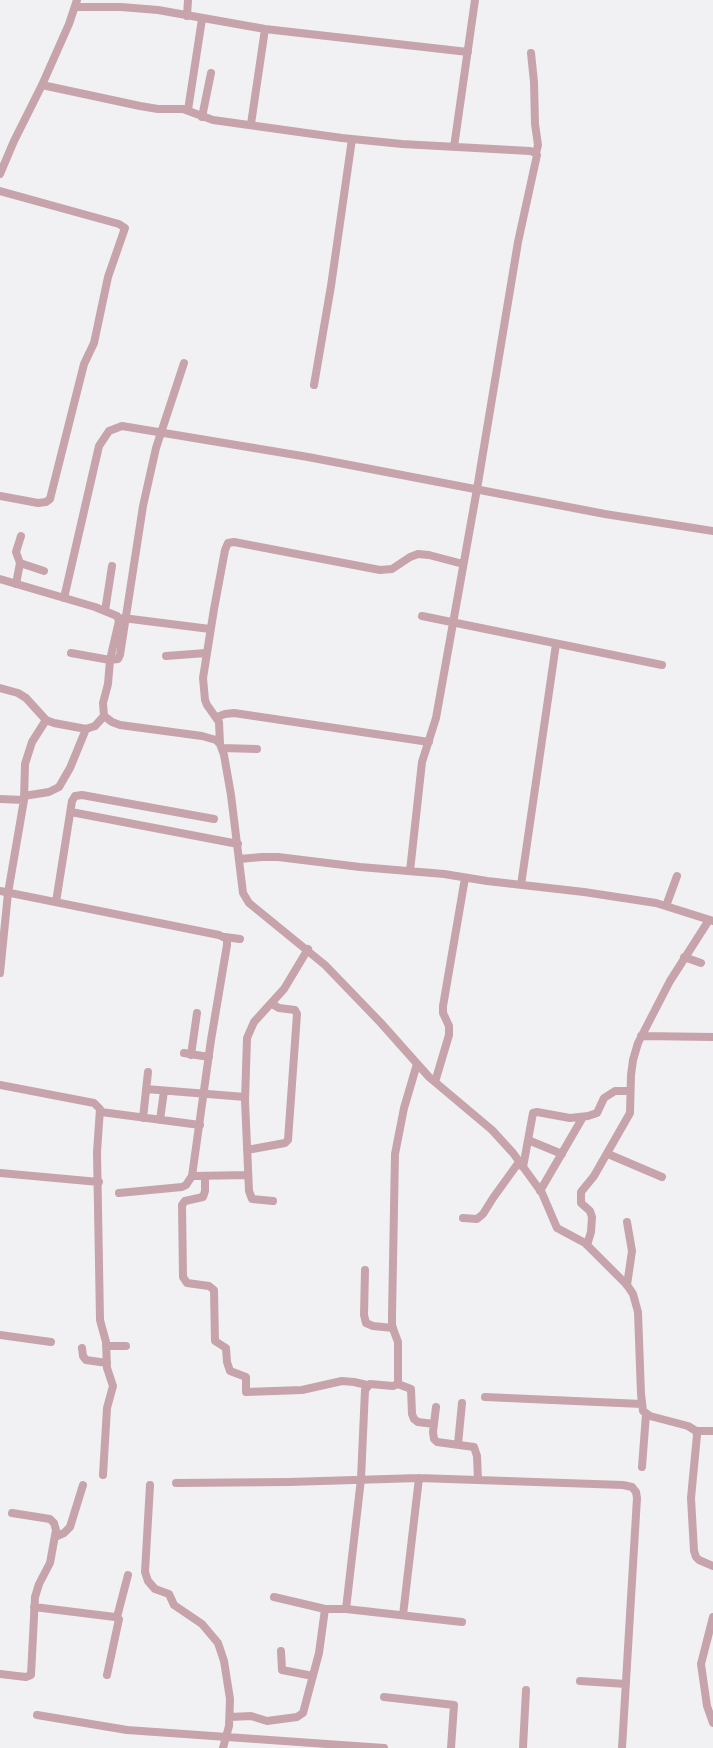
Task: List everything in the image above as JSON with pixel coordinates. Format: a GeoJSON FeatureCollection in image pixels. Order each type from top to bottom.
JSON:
{"type":"FeatureCollection","features":[{"type":"Feature","properties":{"kind":"street"},"geometry":{"type":"LineString","coordinates":[[188,0],[188,16]]}},
{"type":"Feature","properties":{"kind":"street"},"geometry":{"type":"LineString","coordinates":[[454,147],[475,0]]}},
{"type":"Feature","properties":{"kind":"street"},"geometry":{"type":"LineString","coordinates":[[0,174],[42,85],[76,4],[158,10],[265,29],[468,52]]}},
{"type":"Feature","properties":{"kind":"street"},"geometry":{"type":"LineString","coordinates":[[188,110],[202,18]]}},
{"type":"Feature","properties":{"kind":"street"},"geometry":{"type":"LineString","coordinates":[[251,124],[265,29]]}},
{"type":"Feature","properties":{"kind":"street"},"geometry":{"type":"LineString","coordinates":[[410,871],[422,762],[433,730],[477,489],[518,242],[537,158],[538,145],[531,53]]}},
{"type":"Feature","properties":{"kind":"street"},"geometry":{"type":"LineString","coordinates":[[202,117],[212,73]]}},
{"type":"Feature","properties":{"kind":"street"},"geometry":{"type":"LineString","coordinates":[[42,85],[140,106],[188,110],[202,117],[352,139],[530,151],[536,153]]}},
{"type":"Feature","properties":{"kind":"street"},"geometry":{"type":"LineString","coordinates":[[314,385],[331,286],[352,139]]}},
{"type":"Feature","properties":{"kind":"street"},"geometry":{"type":"LineString","coordinates":[[0,191],[119,224],[125,228],[108,277],[94,343],[84,364],[50,499],[46,502],[38,503],[0,496]]}},
{"type":"Feature","properties":{"kind":"street"},"geometry":{"type":"LineString","coordinates":[[0,688],[18,693],[26,698],[46,720],[54,723],[86,729],[95,726],[104,716],[103,703],[109,678],[110,660],[118,623],[123,618],[143,506],[161,433],[184,362]]}},
{"type":"Feature","properties":{"kind":"street"},"geometry":{"type":"LineString","coordinates":[[64,598],[98,452],[104,437],[109,431],[122,426],[308,457],[605,514],[713,531]]}},
{"type":"Feature","properties":{"kind":"street"},"geometry":{"type":"LineString","coordinates":[[16,584],[20,563],[16,552],[21,536]]}},
{"type":"Feature","properties":{"kind":"street"},"geometry":{"type":"LineString","coordinates":[[463,564],[418,554],[410,556],[392,569],[380,570],[230,542],[226,546],[206,653],[204,692],[207,705],[217,717],[220,727],[221,746],[238,844],[243,893],[249,903],[308,950],[361,1001],[435,1082],[492,1130],[521,1164],[540,1191],[547,1202],[557,1228],[587,1245],[627,1285],[633,1294],[638,1312],[642,1404],[646,1414],[642,1467]]}},
{"type":"Feature","properties":{"kind":"street"},"geometry":{"type":"LineString","coordinates":[[20,563],[44,571]]}},
{"type":"Feature","properties":{"kind":"street"},"geometry":{"type":"LineString","coordinates":[[105,611],[112,566]]}},
{"type":"Feature","properties":{"kind":"street"},"geometry":{"type":"LineString","coordinates":[[0,579],[123,618],[210,629]]}},
{"type":"Feature","properties":{"kind":"street"},"geometry":{"type":"LineString","coordinates":[[422,616],[662,665]]}},
{"type":"Feature","properties":{"kind":"street"},"geometry":{"type":"LineString","coordinates":[[521,885],[556,644]]}},
{"type":"Feature","properties":{"kind":"street"},"geometry":{"type":"LineString","coordinates":[[71,653],[110,660]]}},
{"type":"Feature","properties":{"kind":"street"},"geometry":{"type":"LineString","coordinates":[[166,656],[206,653]]}},
{"type":"Feature","properties":{"kind":"street"},"geometry":{"type":"LineString","coordinates":[[217,717],[234,713],[429,742]]}},
{"type":"Feature","properties":{"kind":"street"},"geometry":{"type":"LineString","coordinates":[[104,716],[120,725],[202,736],[216,740],[221,746],[257,749]]}},
{"type":"Feature","properties":{"kind":"street"},"geometry":{"type":"LineString","coordinates":[[0,973],[4,892],[24,798],[26,758],[32,742],[46,720]]}},
{"type":"Feature","properties":{"kind":"street"},"geometry":{"type":"LineString","coordinates":[[0,799],[24,798],[43,794],[59,787],[70,768],[86,729]]}},
{"type":"Feature","properties":{"kind":"street"},"geometry":{"type":"LineString","coordinates":[[56,902],[71,812],[74,798],[78,795],[214,819]]}},
{"type":"Feature","properties":{"kind":"street"},"geometry":{"type":"LineString","coordinates":[[71,812],[238,844]]}},
{"type":"Feature","properties":{"kind":"street"},"geometry":{"type":"LineString","coordinates":[[239,859],[262,856],[278,857],[584,892],[666,906],[711,920],[684,957],[641,1036],[633,1060],[630,1113],[608,1154],[580,1195],[581,1203],[590,1211],[592,1217],[591,1232],[587,1245]]}},
{"type":"Feature","properties":{"kind":"street"},"geometry":{"type":"LineString","coordinates":[[666,906],[677,876]]}},
{"type":"Feature","properties":{"kind":"street"},"geometry":{"type":"LineString","coordinates":[[435,1082],[449,1035],[449,1026],[443,1013],[443,1006],[466,878]]}},
{"type":"Feature","properties":{"kind":"street"},"geometry":{"type":"LineString","coordinates":[[4,892],[240,939]]}},
{"type":"Feature","properties":{"kind":"street"},"geometry":{"type":"LineString","coordinates":[[119,1193],[182,1187],[186,1185],[192,1176],[209,1057],[228,945],[225,937]]}},
{"type":"Feature","properties":{"kind":"street"},"geometry":{"type":"LineString","coordinates":[[272,1201],[252,1199],[248,1176],[245,1096],[247,1038],[254,1022],[284,989],[308,950]]}},
{"type":"Feature","properties":{"kind":"street"},"geometry":{"type":"LineString","coordinates":[[684,957],[701,963]]}},
{"type":"Feature","properties":{"kind":"street"},"geometry":{"type":"LineString","coordinates":[[247,1150],[285,1143],[288,1140],[298,1014],[295,1010],[279,1008],[272,1004]]}},
{"type":"Feature","properties":{"kind":"street"},"geometry":{"type":"LineString","coordinates":[[197,1013],[187,1054],[209,1057]]}},
{"type":"Feature","properties":{"kind":"street"},"geometry":{"type":"LineString","coordinates":[[641,1036],[713,1037]]}},
{"type":"Feature","properties":{"kind":"street"},"geometry":{"type":"LineString","coordinates":[[398,1384],[398,1342],[393,1328],[392,1316],[395,1154],[404,1108],[417,1064]]}},
{"type":"Feature","properties":{"kind":"street"},"geometry":{"type":"LineString","coordinates":[[143,1118],[148,1072]]}},
{"type":"Feature","properties":{"kind":"street"},"geometry":{"type":"LineString","coordinates":[[0,1085],[94,1103],[99,1106],[101,1112],[98,1152],[100,1320],[107,1346],[107,1363],[113,1386],[106,1417],[103,1475]]}},
{"type":"Feature","properties":{"kind":"street"},"geometry":{"type":"LineString","coordinates":[[146,1089],[245,1096]]}},
{"type":"Feature","properties":{"kind":"street"},"geometry":{"type":"LineString","coordinates":[[160,1120],[164,1091]]}},
{"type":"Feature","properties":{"kind":"street"},"geometry":{"type":"LineString","coordinates":[[462,1218],[477,1219],[483,1214],[493,1198],[521,1164],[534,1112],[570,1118],[583,1117],[597,1113],[604,1098],[615,1091],[630,1091]]}},
{"type":"Feature","properties":{"kind":"street"},"geometry":{"type":"LineString","coordinates":[[101,1112],[200,1125]]}},
{"type":"Feature","properties":{"kind":"street"},"geometry":{"type":"LineString","coordinates":[[540,1191],[583,1117]]}},
{"type":"Feature","properties":{"kind":"street"},"geometry":{"type":"LineString","coordinates":[[528,1140],[562,1154]]}},
{"type":"Feature","properties":{"kind":"street"},"geometry":{"type":"LineString","coordinates":[[608,1154],[662,1177]]}},
{"type":"Feature","properties":{"kind":"street"},"geometry":{"type":"LineString","coordinates":[[0,1173],[99,1182]]}},
{"type":"Feature","properties":{"kind":"street"},"geometry":{"type":"LineString","coordinates":[[192,1176],[248,1176]]}},
{"type":"Feature","properties":{"kind":"street"},"geometry":{"type":"LineString","coordinates":[[205,1176],[203,1197],[185,1201],[182,1205],[183,1277],[187,1283],[209,1286],[214,1290],[215,1341],[226,1348],[230,1371],[246,1377],[246,1392],[302,1390],[319,1388],[342,1381],[367,1386],[372,1384],[393,1386],[398,1384],[411,1389],[414,1420],[434,1424]]}},
{"type":"Feature","properties":{"kind":"street"},"geometry":{"type":"LineString","coordinates":[[627,1222],[632,1251],[627,1285]]}},
{"type":"Feature","properties":{"kind":"street"},"geometry":{"type":"LineString","coordinates":[[365,1270],[364,1316],[366,1324],[393,1328]]}},
{"type":"Feature","properties":{"kind":"street"},"geometry":{"type":"LineString","coordinates":[[0,1335],[51,1342]]}},
{"type":"Feature","properties":{"kind":"street"},"geometry":{"type":"LineString","coordinates":[[107,1346],[126,1346]]}},
{"type":"Feature","properties":{"kind":"street"},"geometry":{"type":"LineString","coordinates":[[82,1348],[83,1356],[86,1360],[107,1363]]}},
{"type":"Feature","properties":{"kind":"street"},"geometry":{"type":"LineString","coordinates":[[346,1609],[361,1479],[365,1390],[367,1386]]}},
{"type":"Feature","properties":{"kind":"street"},"geometry":{"type":"LineString","coordinates":[[485,1397],[642,1404]]}},
{"type":"Feature","properties":{"kind":"street"},"geometry":{"type":"LineString","coordinates":[[458,1444],[462,1403]]}},
{"type":"Feature","properties":{"kind":"street"},"geometry":{"type":"LineString","coordinates":[[436,1407],[433,1436],[435,1441],[472,1446],[476,1450],[478,1480]]}},
{"type":"Feature","properties":{"kind":"street"},"geometry":{"type":"LineString","coordinates":[[646,1414],[688,1426],[696,1431],[713,1431]]}},
{"type":"Feature","properties":{"kind":"street"},"geometry":{"type":"LineString","coordinates":[[696,1431],[692,1498],[694,1551],[699,1560],[713,1566]]}},
{"type":"Feature","properties":{"kind":"street"},"geometry":{"type":"LineString","coordinates":[[403,1615],[420,1478]]}},
{"type":"Feature","properties":{"kind":"street"},"geometry":{"type":"LineString","coordinates":[[176,1483],[420,1478],[623,1485],[632,1487],[636,1492],[637,1498],[622,1748]]}},
{"type":"Feature","properties":{"kind":"street"},"geometry":{"type":"LineString","coordinates":[[55,1537],[64,1533],[70,1527],[83,1485]]}},
{"type":"Feature","properties":{"kind":"street"},"geometry":{"type":"LineString","coordinates":[[150,1485],[145,1565],[148,1581],[155,1589],[169,1594],[174,1605],[202,1624],[218,1643],[224,1661],[230,1699],[230,1717],[227,1738],[223,1748]]}},
{"type":"Feature","properties":{"kind":"street"},"geometry":{"type":"LineString","coordinates":[[0,1674],[26,1677],[31,1675],[36,1590],[50,1563],[55,1537],[54,1523],[50,1519],[12,1513]]}},
{"type":"Feature","properties":{"kind":"street"},"geometry":{"type":"LineString","coordinates":[[107,1675],[119,1623],[117,1617],[128,1575]]}},
{"type":"Feature","properties":{"kind":"street"},"geometry":{"type":"LineString","coordinates":[[274,1597],[325,1609],[346,1609],[462,1622]]}},
{"type":"Feature","properties":{"kind":"street"},"geometry":{"type":"LineString","coordinates":[[34,1607],[117,1617]]}},
{"type":"Feature","properties":{"kind":"street"},"geometry":{"type":"LineString","coordinates":[[230,1717],[251,1716],[267,1721],[300,1716],[305,1710],[319,1653],[325,1609]]}},
{"type":"Feature","properties":{"kind":"street"},"geometry":{"type":"LineString","coordinates":[[713,1620],[701,1664],[707,1706],[713,1723]]}},
{"type":"Feature","properties":{"kind":"street"},"geometry":{"type":"LineString","coordinates":[[281,1651],[282,1670],[313,1676]]}},
{"type":"Feature","properties":{"kind":"street"},"geometry":{"type":"LineString","coordinates":[[580,1681],[626,1684]]}},
{"type":"Feature","properties":{"kind":"street"},"geometry":{"type":"LineString","coordinates":[[523,1748],[526,1690]]}},
{"type":"Feature","properties":{"kind":"street"},"geometry":{"type":"LineString","coordinates":[[384,1697],[454,1705],[451,1748]]}},
{"type":"Feature","properties":{"kind":"street"},"geometry":{"type":"LineString","coordinates":[[37,1715],[127,1730],[227,1738],[264,1744],[384,1748]]}}]}
